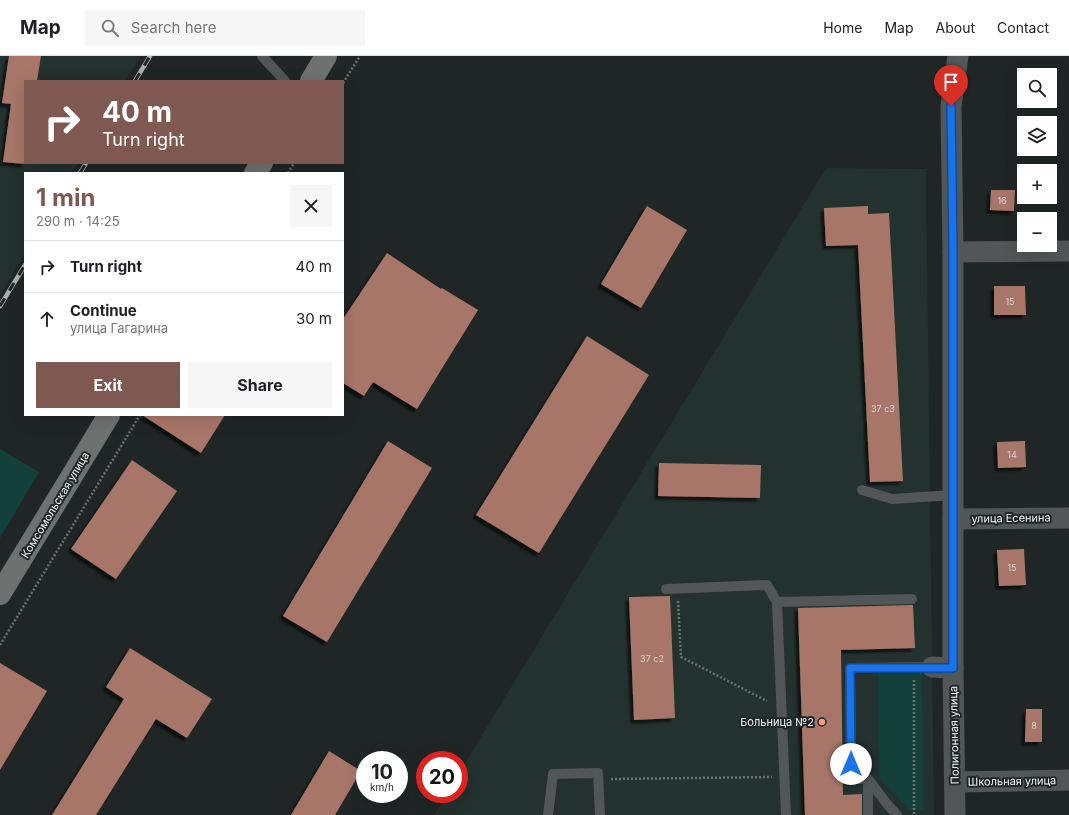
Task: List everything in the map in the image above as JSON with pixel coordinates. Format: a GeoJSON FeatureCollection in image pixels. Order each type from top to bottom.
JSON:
{"type":"FeatureCollection","features":[{"type":"Feature","properties":{"kind":"street"},"geometry":{"type":"LineString","coordinates":[[312,80],[326,56]]}},
{"type":"Feature","properties":{"kind":"street","name":"Полигонная улица"},"geometry":{"type":"LineString","coordinates":[[955,815],[951,106],[958,56]]}},
{"type":"Feature","properties":{"kind":"street"},"geometry":{"type":"LineString","coordinates":[[953,252],[1069,251]]}},
{"type":"Feature","properties":{"kind":"street","name":"Комсомольская улица"},"geometry":{"type":"LineString","coordinates":[[0,594],[108,416]]}},
{"type":"Feature","properties":{"kind":"street","name":"улица Есенина"},"geometry":{"type":"LineString","coordinates":[[953,519],[1069,518]]}},
{"type":"Feature","properties":{"kind":"street"},"geometry":{"type":"LineString","coordinates":[[923,668],[953,668]]}},
{"type":"Feature","properties":{"kind":"street","name":"Школьная улица"},"geometry":{"type":"LineString","coordinates":[[955,782],[1069,780]]}},
{"type":"Feature","properties":{"kind":"lane"},"geometry":{"type":"LineString","coordinates":[[262,56],[284,80]]}},
{"type":"Feature","properties":{"kind":"lane"},"geometry":{"type":"LineString","coordinates":[[862,490],[892,500],[953,495]]}},
{"type":"Feature","properties":{"kind":"lane"},"geometry":{"type":"LineString","coordinates":[[666,589],[767,585],[777,602],[786,815]]}},
{"type":"Feature","properties":{"kind":"lane"},"geometry":{"type":"LineString","coordinates":[[777,602],[912,598]]}},
{"type":"Feature","properties":{"kind":"lane"},"geometry":{"type":"LineString","coordinates":[[868,779],[851,780],[850,668],[923,668]]}},
{"type":"Feature","properties":{"kind":"lane"},"geometry":{"type":"LineString","coordinates":[[548,815],[553,774],[598,773],[600,815]]}},
{"type":"Feature","properties":{"kind":"lane"},"geometry":{"type":"LineString","coordinates":[[868,779],[868,815]]}},
{"type":"Feature","properties":{"kind":"lane"},"geometry":{"type":"LineString","coordinates":[[868,779],[897,815]]}},
{"type":"Feature","properties":{"kind":"path"},"geometry":{"type":"LineString","coordinates":[[344,81],[360,56]]}},
{"type":"Feature","properties":{"kind":"path"},"geometry":{"type":"LineString","coordinates":[[0,645],[139,416]]}},
{"type":"Feature","properties":{"kind":"path"},"geometry":{"type":"LineString","coordinates":[[677,588],[681,657],[781,708]]}},
{"type":"Feature","properties":{"kind":"path"},"geometry":{"type":"LineString","coordinates":[[914,815],[923,668]]}},
{"type":"Feature","properties":{"kind":"path"},"geometry":{"type":"LineString","coordinates":[[598,779],[784,777]]}},
{"type":"Feature","properties":{"kind":"shaded area"},"geometry":{"type":"Polygon","coordinates":[[[0,56],[140,56],[126,80],[24,80],[24,164],[77,164],[73,172],[24,172],[24,255],[0,296],[0,56]]]}},
{"type":"Feature","properties":{"kind":"shaded area"},"geometry":{"type":"Polygon","coordinates":[[[826,168],[926,169],[934,815],[434,815],[441,803],[468,803],[468,758],[826,168]]]}},
{"type":"Feature","properties":{"kind":"green space"},"geometry":{"type":"Polygon","coordinates":[[[0,449],[39,472],[0,538],[0,449]]]}},
{"type":"Feature","properties":{"kind":"green space"},"geometry":{"type":"Polygon","coordinates":[[[878,673],[922,673],[923,810],[910,810],[879,778],[878,673]]]}},
{"type":"Feature","properties":{"kind":"building"},"geometry":{"type":"Polygon","coordinates":[[[9,56],[41,56],[37,80],[24,80],[24,164],[3,162],[11,104],[2,103],[9,56]]]}},
{"type":"Feature","properties":{"kind":"building"},"geometry":{"type":"Polygon","coordinates":[[[991,190],[1015,190],[1014,211],[990,210],[991,190]]]}},
{"type":"Feature","properties":{"kind":"building"},"geometry":{"type":"Polygon","coordinates":[[[647,206],[687,230],[641,308],[601,284],[647,206]]]}},
{"type":"Feature","properties":{"kind":"building"},"geometry":{"type":"Polygon","coordinates":[[[868,206],[868,214],[889,213],[903,481],[870,482],[858,245],[826,246],[824,208],[868,206]]]}},
{"type":"Feature","properties":{"kind":"building"},"geometry":{"type":"Polygon","coordinates":[[[387,253],[441,289],[442,288],[478,310],[417,409],[373,382],[364,396],[344,384],[344,318],[387,253]]]}},
{"type":"Feature","properties":{"kind":"building"},"geometry":{"type":"Polygon","coordinates":[[[994,286],[1025,286],[1026,315],[994,315],[994,286]]]}},
{"type":"Feature","properties":{"kind":"building"},"geometry":{"type":"Polygon","coordinates":[[[587,336],[649,375],[539,553],[476,515],[587,336]]]}},
{"type":"Feature","properties":{"kind":"building"},"geometry":{"type":"Polygon","coordinates":[[[144,416],[224,416],[201,453],[144,416]]]}},
{"type":"Feature","properties":{"kind":"building"},"geometry":{"type":"Polygon","coordinates":[[[388,441],[432,468],[327,642],[283,616],[388,441]]]}},
{"type":"Feature","properties":{"kind":"building"},"geometry":{"type":"Polygon","coordinates":[[[1025,441],[1026,467],[998,468],[997,442],[1025,441]]]}},
{"type":"Feature","properties":{"kind":"building"},"geometry":{"type":"Polygon","coordinates":[[[132,460],[177,491],[116,579],[71,549],[132,460]]]}},
{"type":"Feature","properties":{"kind":"building"},"geometry":{"type":"Polygon","coordinates":[[[659,463],[761,465],[760,498],[658,496],[659,463]]]}},
{"type":"Feature","properties":{"kind":"building"},"geometry":{"type":"Polygon","coordinates":[[[1024,549],[1026,585],[999,586],[997,550],[1024,549]]]}},
{"type":"Feature","properties":{"kind":"building"},"geometry":{"type":"Polygon","coordinates":[[[670,596],[675,718],[634,720],[629,597],[670,596]]]}},
{"type":"Feature","properties":{"kind":"building","name":"Больница №2"},"geometry":{"type":"Polygon","coordinates":[[[913,605],[915,648],[841,650],[843,795],[862,794],[862,815],[805,815],[798,608],[913,605]]]}},
{"type":"Feature","properties":{"kind":"building"},"geometry":{"type":"Polygon","coordinates":[[[130,648],[212,699],[187,738],[156,719],[96,815],[52,815],[124,699],[106,687],[130,648]]]}},
{"type":"Feature","properties":{"kind":"building"},"geometry":{"type":"Polygon","coordinates":[[[0,663],[47,691],[0,770],[0,663]]]}},
{"type":"Feature","properties":{"kind":"building"},"geometry":{"type":"Polygon","coordinates":[[[1026,709],[1042,709],[1042,742],[1025,742],[1026,709]]]}},
{"type":"Feature","properties":{"kind":"building"},"geometry":{"type":"Polygon","coordinates":[[[329,751],[356,768],[356,779],[335,815],[291,815],[329,751]]]}},
{"type":"Feature","properties":{"kind":"railway"},"geometry":{"type":"LineString","coordinates":[[136,80],[150,56]]}},
{"type":"Feature","properties":{"kind":"railway"},"geometry":{"type":"LineString","coordinates":[[81,172],[85,164]]}},
{"type":"Feature","properties":{"kind":"railway"},"geometry":{"type":"LineString","coordinates":[[0,306],[24,267]]}},
{"type":"Feature","properties":{"kind":"place","name":"Больница №2"},"geometry":{"type":"Point","coordinates":[822,722]}},
{"type":"Feature","properties":{"kind":"route"},"geometry":{"type":"LineString","coordinates":[[851,764],[850,668],[953,668],[953,252],[951,106]]}}]}
